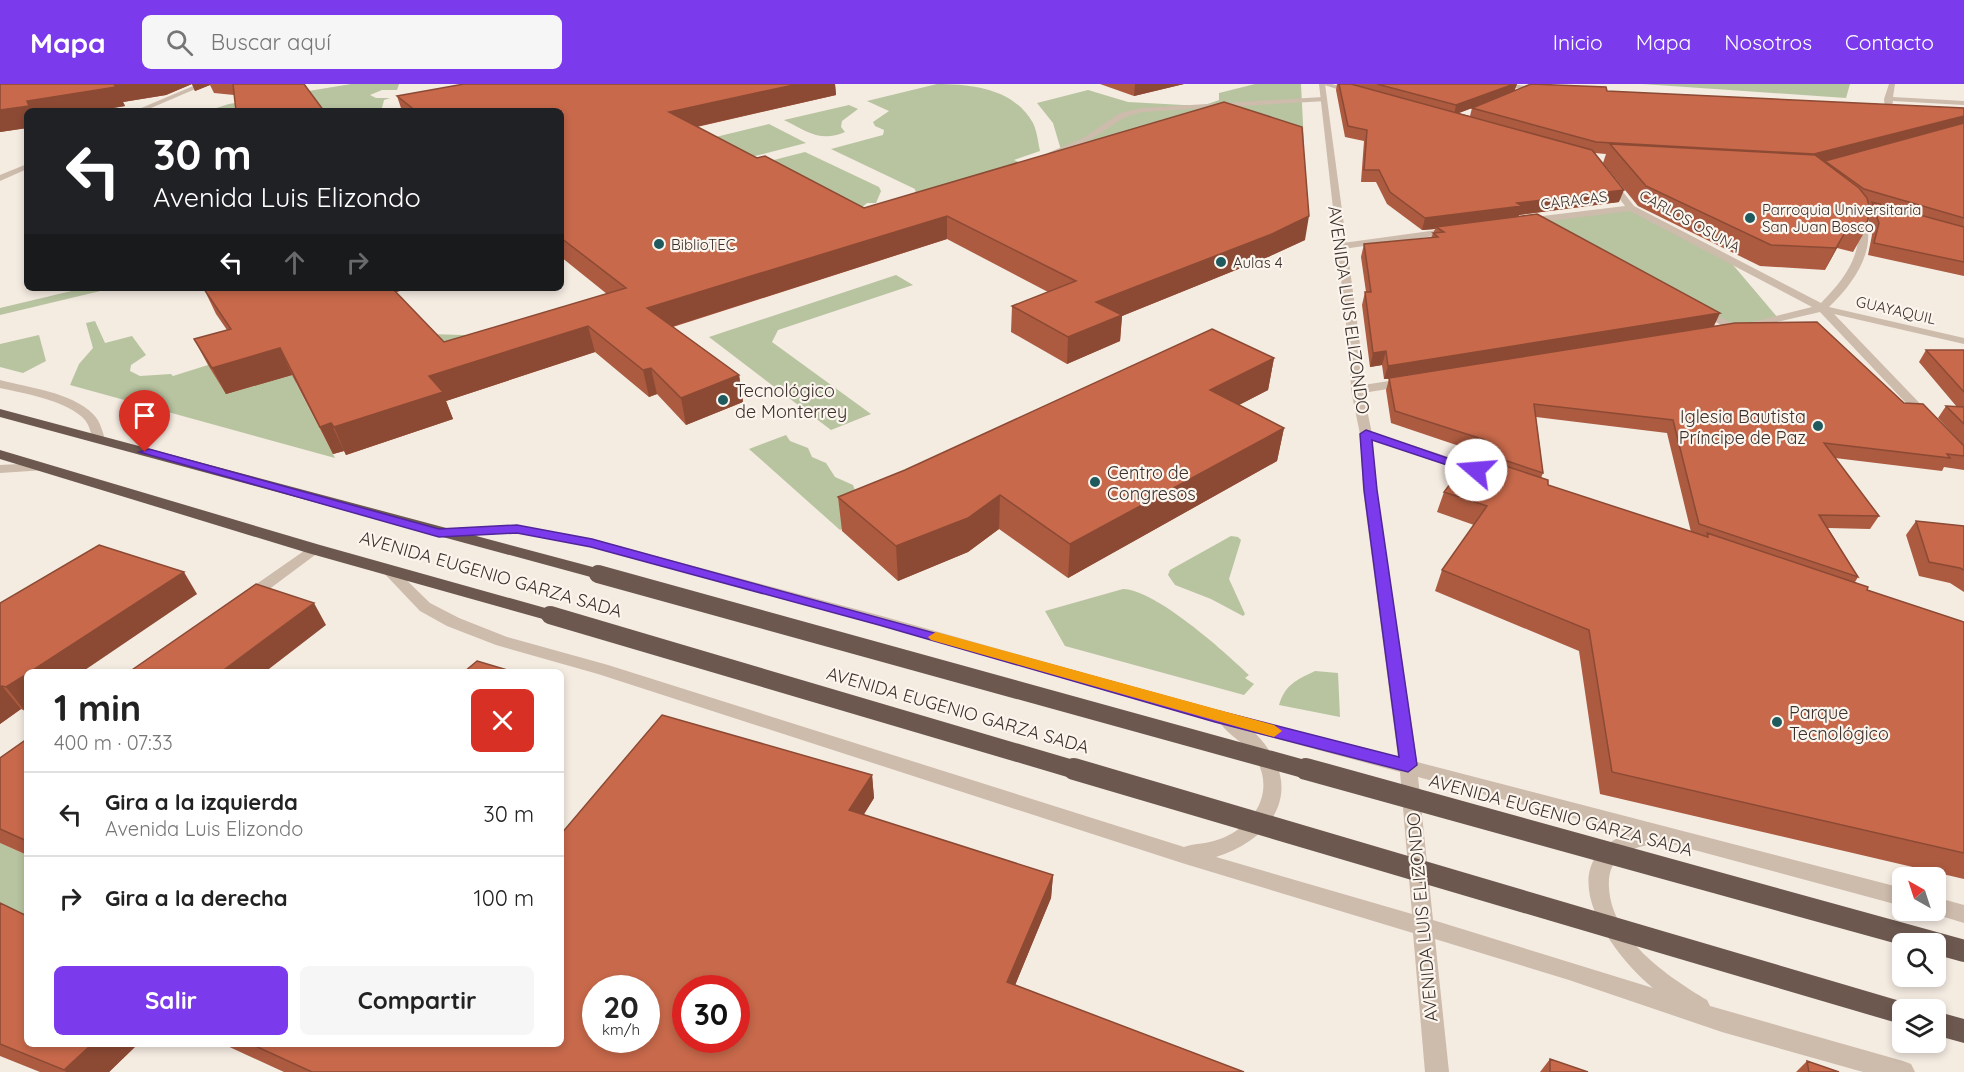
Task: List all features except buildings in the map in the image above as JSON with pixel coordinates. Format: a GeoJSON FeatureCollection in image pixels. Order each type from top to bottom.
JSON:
{"type":"FeatureCollection","features":[{"type":"Feature","properties":{"kind":"highway","name":"AVENIDA EUGENIO GARZA SADA"},"geometry":{"type":"LineString","coordinates":[[0,413],[597,574],[1964,951]]}},
{"type":"Feature","properties":{"kind":"highway","name":"AVENIDA EUGENIO GARZA SADA"},"geometry":{"type":"LineString","coordinates":[[0,454],[314,549],[550,615],[1892,1010]]}},
{"type":"Feature","properties":{"kind":"highway"},"geometry":{"type":"LineString","coordinates":[[1946,1026],[1964,1031]]}},
{"type":"Feature","properties":{"kind":"street"},"geometry":{"type":"LineString","coordinates":[[145,108],[204,84]]}},
{"type":"Feature","properties":{"kind":"street"},"geometry":{"type":"LineString","coordinates":[[1323,84],[1368,96]]}},
{"type":"Feature","properties":{"kind":"street","name":"AVENIDA LUIS ELIZONDO"},"geometry":{"type":"LineString","coordinates":[[1323,84],[1335,209],[1343,246],[1356,359],[1357,390],[1366,434],[1370,490],[1408,765],[1437,1072]]}},
{"type":"Feature","properties":{"kind":"street"},"geometry":{"type":"LineString","coordinates":[[1476,84],[1556,89]]}},
{"type":"Feature","properties":{"kind":"street"},"geometry":{"type":"LineString","coordinates":[[1888,111],[1892,84]]}},
{"type":"Feature","properties":{"kind":"street"},"geometry":{"type":"LineString","coordinates":[[1513,96],[1532,88]]}},
{"type":"Feature","properties":{"kind":"street"},"geometry":{"type":"LineString","coordinates":[[167,108],[212,90]]}},
{"type":"Feature","properties":{"kind":"street"},"geometry":{"type":"LineString","coordinates":[[1052,153],[1088,139],[1123,115],[1142,110],[1323,99]]}},
{"type":"Feature","properties":{"kind":"street"},"geometry":{"type":"LineString","coordinates":[[1888,99],[1964,104]]}},
{"type":"Feature","properties":{"kind":"street"},"geometry":{"type":"LineString","coordinates":[[1876,110],[1899,112]]}},
{"type":"Feature","properties":{"kind":"street"},"geometry":{"type":"LineString","coordinates":[[0,167],[24,157]]}},
{"type":"Feature","properties":{"kind":"street"},"geometry":{"type":"LineString","coordinates":[[0,178],[24,167]]}},
{"type":"Feature","properties":{"kind":"street","name":"CARLOS OSUNA"},"geometry":{"type":"LineString","coordinates":[[1605,174],[1631,208],[1822,308],[1932,424]]}},
{"type":"Feature","properties":{"kind":"street"},"geometry":{"type":"LineString","coordinates":[[1711,333],[1822,308],[1855,269],[1866,233],[1866,224],[1860,207]]}},
{"type":"Feature","properties":{"kind":"street","name":"CARACAS"},"geometry":{"type":"LineString","coordinates":[[1515,222],[1631,208]]}},
{"type":"Feature","properties":{"kind":"street"},"geometry":{"type":"LineString","coordinates":[[1538,219],[1559,231]]}},
{"type":"Feature","properties":{"kind":"street"},"geometry":{"type":"LineString","coordinates":[[1343,246],[1458,230]]}},
{"type":"Feature","properties":{"kind":"street"},"geometry":{"type":"LineString","coordinates":[[1693,306],[1734,329]]}},
{"type":"Feature","properties":{"kind":"street","name":"GUAYAQUIL"},"geometry":{"type":"LineString","coordinates":[[1822,308],[1964,342]]}},
{"type":"Feature","properties":{"kind":"street"},"geometry":{"type":"LineString","coordinates":[[1357,390],[1416,381]]}},
{"type":"Feature","properties":{"kind":"street"},"geometry":{"type":"LineString","coordinates":[[0,384],[39,394],[86,414],[94,424],[99,439]]}},
{"type":"Feature","properties":{"kind":"street"},"geometry":{"type":"LineString","coordinates":[[1366,434],[1498,477]]}},
{"type":"Feature","properties":{"kind":"street"},"geometry":{"type":"LineString","coordinates":[[0,469],[40,467]]}},
{"type":"Feature","properties":{"kind":"street"},"geometry":{"type":"LineString","coordinates":[[439,533],[517,529],[592,543],[882,621],[1215,716],[1892,894]]}},
{"type":"Feature","properties":{"kind":"street"},"geometry":{"type":"LineString","coordinates":[[230,610],[314,549]]}},
{"type":"Feature","properties":{"kind":"street"},"geometry":{"type":"LineString","coordinates":[[388,570],[425,607],[453,622],[502,641],[602,669],[1182,855],[1569,970],[1722,1021],[1903,1072]]}},
{"type":"Feature","properties":{"kind":"street"},"geometry":{"type":"LineString","coordinates":[[1182,855],[1213,850],[1234,843],[1252,832],[1264,817],[1271,801],[1273,784],[1262,752],[1235,726],[1215,716]]}},
{"type":"Feature","properties":{"kind":"street"},"geometry":{"type":"LineString","coordinates":[[1681,837],[1658,835],[1635,837],[1614,847],[1602,861],[1598,881],[1601,903],[1612,927],[1630,952],[1677,993],[1722,1021]]}},
{"type":"Feature","properties":{"kind":"street"},"geometry":{"type":"LineString","coordinates":[[1946,909],[1964,914]]}},
{"type":"Feature","properties":{"kind":"green space"},"geometry":{"type":"Polygon","coordinates":[[[351,84],[399,84],[397,90],[382,90],[370,95],[376,98],[390,98],[384,100],[382,108],[216,108],[351,84]]]}},
{"type":"Feature","properties":{"kind":"green space"},"geometry":{"type":"Polygon","coordinates":[[[937,84],[978,87],[1004,96],[1015,103],[1033,123],[1040,151],[1014,160],[1046,173],[919,211],[915,189],[831,149],[883,135],[884,130],[875,126],[873,122],[889,111],[867,101],[937,84]]]}},
{"type":"Feature","properties":{"kind":"green space"},"geometry":{"type":"Polygon","coordinates":[[[1255,84],[1301,84],[1304,144],[1297,147],[1061,150],[1053,123],[1037,103],[1088,90],[1128,102],[1202,106],[1219,100],[1219,93],[1255,84]]]}},
{"type":"Feature","properties":{"kind":"green space"},"geometry":{"type":"Polygon","coordinates":[[[1642,84],[1850,84],[1846,98],[1642,84]]]}},
{"type":"Feature","properties":{"kind":"green space"},"geometry":{"type":"Polygon","coordinates":[[[849,105],[858,109],[842,121],[841,127],[845,132],[836,135],[821,136],[807,132],[784,120],[849,105]]]}},
{"type":"Feature","properties":{"kind":"green space"},"geometry":{"type":"Polygon","coordinates":[[[769,124],[806,143],[731,162],[695,142],[769,124]]]}},
{"type":"Feature","properties":{"kind":"green space"},"geometry":{"type":"Polygon","coordinates":[[[805,152],[879,187],[881,191],[876,203],[867,203],[860,209],[566,213],[805,152]]]}},
{"type":"Feature","properties":{"kind":"green space"},"geometry":{"type":"Polygon","coordinates":[[[1631,208],[1728,259],[1778,318],[1734,329],[1538,219],[1631,208]]]}},
{"type":"Feature","properties":{"kind":"green space"},"geometry":{"type":"Polygon","coordinates":[[[896,275],[913,285],[778,330],[772,342],[871,414],[831,430],[709,337],[896,275]]]}},
{"type":"Feature","properties":{"kind":"green space"},"geometry":{"type":"Polygon","coordinates":[[[71,291],[100,291],[0,315],[0,308],[71,291]]]}},
{"type":"Feature","properties":{"kind":"green space"},"geometry":{"type":"Polygon","coordinates":[[[95,321],[105,343],[132,336],[146,355],[131,365],[130,371],[140,376],[171,374],[173,376],[208,365],[428,334],[498,336],[296,383],[335,458],[70,385],[79,364],[93,348],[86,323],[95,321]]]}},
{"type":"Feature","properties":{"kind":"green space"},"geometry":{"type":"Polygon","coordinates":[[[39,335],[46,361],[23,373],[0,367],[0,344],[39,335]]]}},
{"type":"Feature","properties":{"kind":"green space"},"geometry":{"type":"Polygon","coordinates":[[[786,435],[790,441],[808,448],[812,457],[826,463],[835,477],[853,485],[856,493],[889,507],[840,530],[749,449],[786,435]]]}},
{"type":"Feature","properties":{"kind":"green space"},"geometry":{"type":"Polygon","coordinates":[[[1231,536],[1241,540],[1229,579],[1245,614],[1243,616],[1211,599],[1175,585],[1168,575],[1170,570],[1231,536]]]}},
{"type":"Feature","properties":{"kind":"green space"},"geometry":{"type":"Polygon","coordinates":[[[1123,589],[1153,599],[1189,623],[1238,664],[1249,675],[1245,678],[1254,684],[1244,695],[1065,646],[1045,611],[1123,589]]]}},
{"type":"Feature","properties":{"kind":"green space"},"geometry":{"type":"Polygon","coordinates":[[[1315,671],[1338,673],[1340,717],[1279,705],[1284,693],[1292,684],[1315,671]]]}},
{"type":"Feature","properties":{"kind":"green space"},"geometry":{"type":"Polygon","coordinates":[[[0,843],[24,854],[24,927],[0,915],[0,843]]]}},
{"type":"Feature","properties":{"kind":"slow traffic"},"geometry":{"type":"LineString","coordinates":[[936,637],[1274,731]]}},
{"type":"Feature","properties":{"kind":"place","name":"Parroquia Universitaria San Juan Bosco"},"geometry":{"type":"Point","coordinates":[1750,218]}},
{"type":"Feature","properties":{"kind":"place","name":"BiblioTEC"},"geometry":{"type":"Point","coordinates":[659,244]}},
{"type":"Feature","properties":{"kind":"place","name":"Aulas 4"},"geometry":{"type":"Point","coordinates":[1221,262]}},
{"type":"Feature","properties":{"kind":"place","name":"Tecnológico de Monterrey"},"geometry":{"type":"Point","coordinates":[723,400]}},
{"type":"Feature","properties":{"kind":"place","name":"Iglesia Bautista Príncipe de Paz"},"geometry":{"type":"Point","coordinates":[1818,426]}},
{"type":"Feature","properties":{"kind":"place","name":"Centro de Congresos"},"geometry":{"type":"Point","coordinates":[1095,482]}},
{"type":"Feature","properties":{"kind":"place","name":"Parque Tecnológico"},"geometry":{"type":"Point","coordinates":[1777,722]}},
{"type":"Feature","properties":{"kind":"route"},"geometry":{"type":"LineString","coordinates":[[145,452],[439,533],[517,529],[592,543],[882,621],[1215,716],[1408,765],[1370,490],[1366,434],[1476,470]]}}]}
